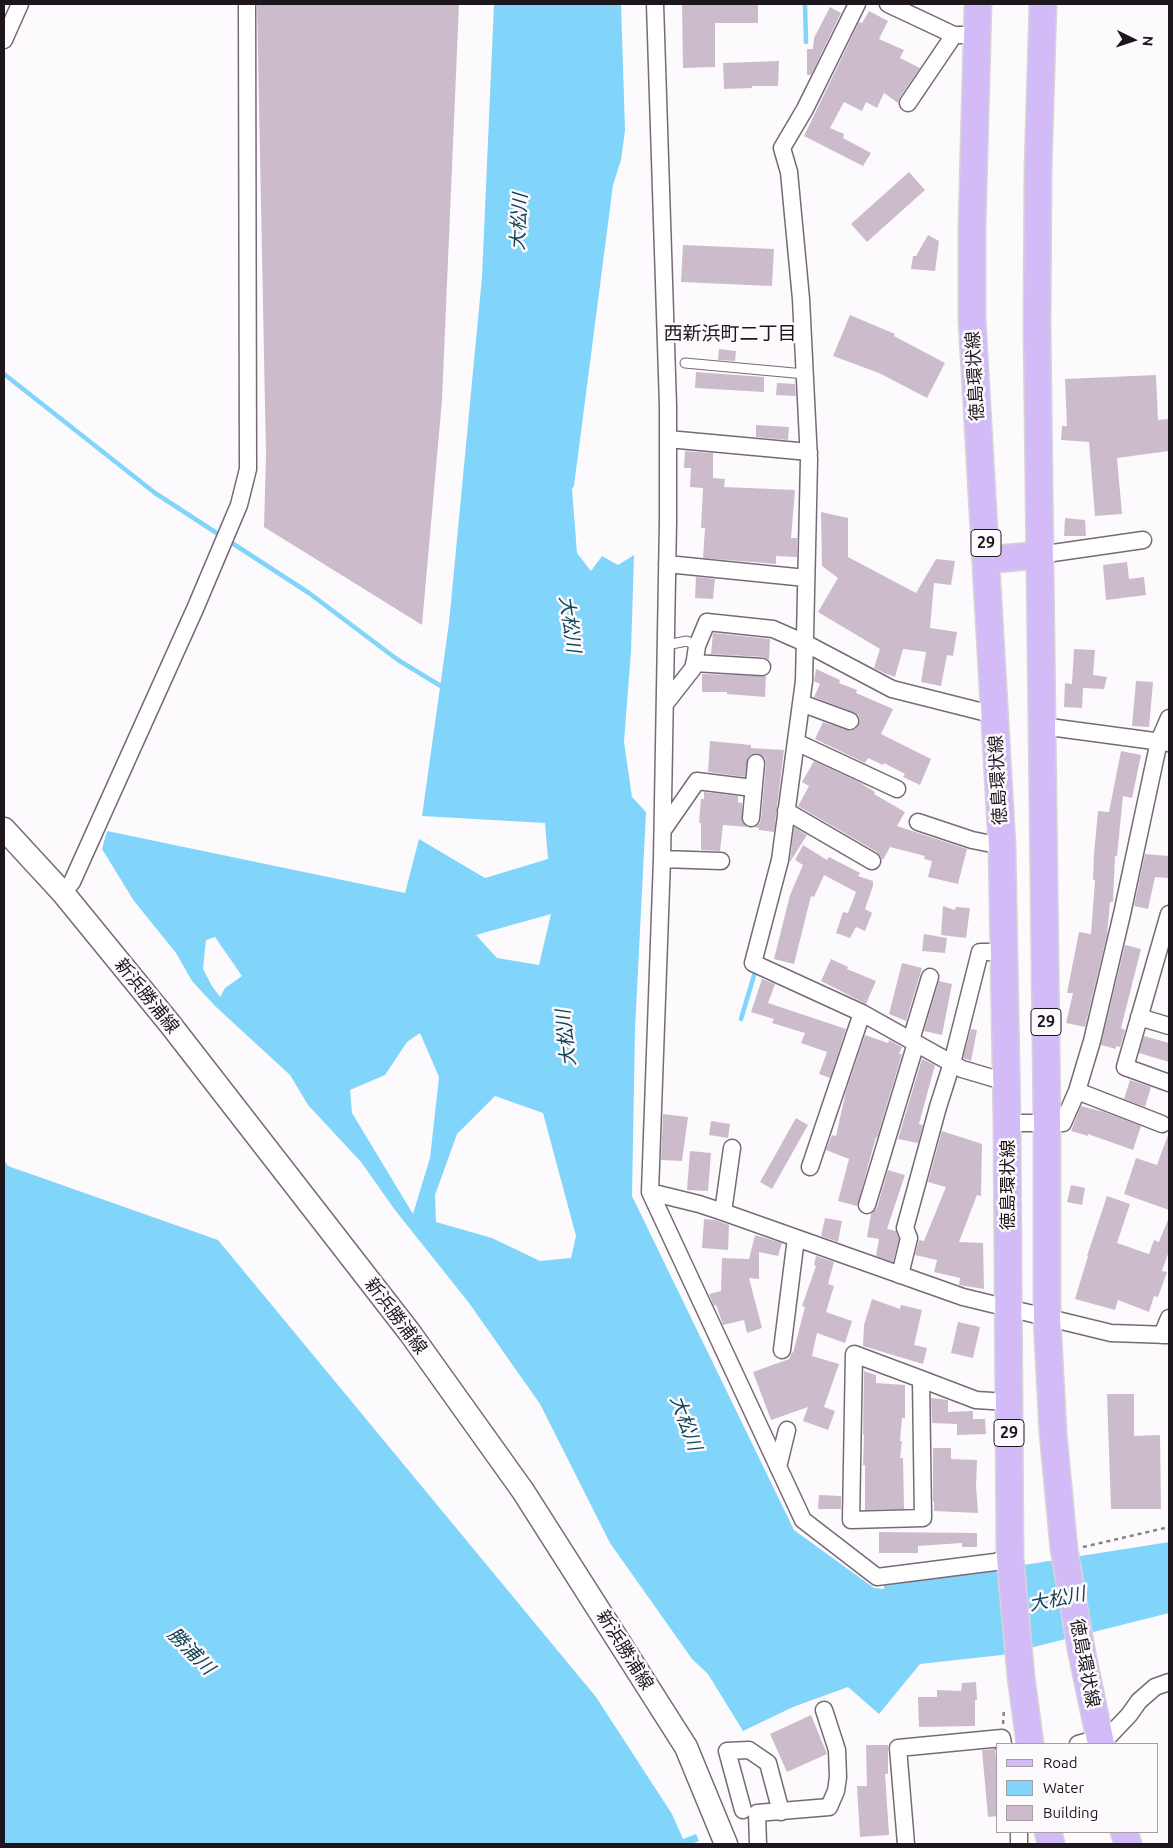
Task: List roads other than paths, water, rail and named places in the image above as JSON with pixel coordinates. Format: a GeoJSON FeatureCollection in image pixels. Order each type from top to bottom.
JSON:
{"type":"FeatureCollection","features":[{"type":"Feature","properties":{"kind":"main road","name":"徳島環状線"},"geometry":{"type":"LineString","coordinates":[[978,4],[965,35],[972,225],[972,319],[1002,846],[1007,1123],[1008,1402],[1011,1559],[1020,1677],[1030,1743]]}},
{"type":"Feature","properties":{"kind":"main road","name":"徳島環状線"},"geometry":{"type":"LineString","coordinates":[[1043,4],[1038,169],[1037,316],[1047,1123],[1047,1318],[1053,1433],[1064,1551],[1082,1654],[1093,1742]]}},
{"type":"Feature","properties":{"kind":"main road"},"geometry":{"type":"LineString","coordinates":[[987,560],[1039,555]]}},
{"type":"Feature","properties":{"kind":"main road","name":"新浜勝浦線"},"geometry":{"type":"LineString","coordinates":[[4,829],[63,893],[170,1024],[392,1310],[524,1491],[686,1747],[719,1823],[726,1844]]}},
{"type":"Feature","properties":{"kind":"street"},"geometry":{"type":"LineString","coordinates":[[4,40],[20,4]]}},
{"type":"Feature","properties":{"kind":"street"},"geometry":{"type":"LineString","coordinates":[[63,893],[72,882],[195,609],[239,505],[248,469],[247,4]]}},
{"type":"Feature","properties":{"kind":"street"},"geometry":{"type":"LineString","coordinates":[[655,4],[668,439],[663,830],[650,1192],[803,1520],[877,1577],[1011,1559]]}},
{"type":"Feature","properties":{"kind":"street"},"geometry":{"type":"LineString","coordinates":[[857,4],[805,109],[782,148],[788,172],[801,299],[809,452],[804,681],[780,860],[753,963],[862,1013],[962,1069],[1006,1082]]}},
{"type":"Feature","properties":{"kind":"street"},"geometry":{"type":"LineString","coordinates":[[888,4],[965,35],[908,103]]}},
{"type":"Feature","properties":{"kind":"street"},"geometry":{"type":"LineString","coordinates":[[668,439],[809,452]]}},
{"type":"Feature","properties":{"kind":"street"},"geometry":{"type":"LineString","coordinates":[[1039,555],[1143,540]]}},
{"type":"Feature","properties":{"kind":"street"},"geometry":{"type":"LineString","coordinates":[[667,564],[806,578]]}},
{"type":"Feature","properties":{"kind":"street"},"geometry":{"type":"LineString","coordinates":[[665,704],[694,667],[697,646],[707,622],[773,629],[892,688],[995,715]]}},
{"type":"Feature","properties":{"kind":"street"},"geometry":{"type":"LineString","coordinates":[[694,663],[762,667]]}},
{"type":"Feature","properties":{"kind":"street"},"geometry":{"type":"LineString","coordinates":[[801,703],[850,721]]}},
{"type":"Feature","properties":{"kind":"street"},"geometry":{"type":"LineString","coordinates":[[1007,1123],[1064,1123],[1077,1091],[1092,1041],[1169,718]]}},
{"type":"Feature","properties":{"kind":"street"},"geometry":{"type":"LineString","coordinates":[[1042,726],[1164,742]]}},
{"type":"Feature","properties":{"kind":"street"},"geometry":{"type":"LineString","coordinates":[[796,742],[897,789]]}},
{"type":"Feature","properties":{"kind":"street"},"geometry":{"type":"LineString","coordinates":[[751,818],[756,763]]}},
{"type":"Feature","properties":{"kind":"street"},"geometry":{"type":"LineString","coordinates":[[663,830],[697,781],[753,788]]}},
{"type":"Feature","properties":{"kind":"street"},"geometry":{"type":"LineString","coordinates":[[786,811],[872,861]]}},
{"type":"Feature","properties":{"kind":"street"},"geometry":{"type":"LineString","coordinates":[[918,822],[972,840],[1002,846]]}},
{"type":"Feature","properties":{"kind":"street"},"geometry":{"type":"LineString","coordinates":[[662,859],[721,861]]}},
{"type":"Feature","properties":{"kind":"street"},"geometry":{"type":"LineString","coordinates":[[1169,914],[1167,933],[1125,1067],[1169,1082]]}},
{"type":"Feature","properties":{"kind":"street"},"geometry":{"type":"LineString","coordinates":[[900,1275],[909,1238],[905,1228],[952,1063],[980,952],[1004,952]]}},
{"type":"Feature","properties":{"kind":"street"},"geometry":{"type":"LineString","coordinates":[[867,1205],[914,1042],[930,977]]}},
{"type":"Feature","properties":{"kind":"street"},"geometry":{"type":"LineString","coordinates":[[810,1168],[862,1013]]}},
{"type":"Feature","properties":{"kind":"street"},"geometry":{"type":"LineString","coordinates":[[1140,1016],[1169,1026]]}},
{"type":"Feature","properties":{"kind":"street"},"geometry":{"type":"LineString","coordinates":[[1077,1091],[1162,1124]]}},
{"type":"Feature","properties":{"kind":"street"},"geometry":{"type":"LineString","coordinates":[[724,1212],[732,1148]]}},
{"type":"Feature","properties":{"kind":"street"},"geometry":{"type":"LineString","coordinates":[[650,1192],[724,1212],[963,1297],[1008,1309],[1111,1333],[1166,1335],[1169,1318]]}},
{"type":"Feature","properties":{"kind":"street"},"geometry":{"type":"LineString","coordinates":[[782,1350],[796,1238]]}},
{"type":"Feature","properties":{"kind":"street"},"geometry":{"type":"LineString","coordinates":[[921,1379],[923,1518],[851,1520],[854,1354],[921,1379],[976,1400],[1008,1402]]}},
{"type":"Feature","properties":{"kind":"street"},"geometry":{"type":"LineString","coordinates":[[778,1467],[786,1430]]}},
{"type":"Feature","properties":{"kind":"street"},"geometry":{"type":"LineString","coordinates":[[1093,1742],[1110,1735],[1139,1701],[1155,1687],[1169,1682]]}},
{"type":"Feature","properties":{"kind":"street"},"geometry":{"type":"LineString","coordinates":[[719,1823],[750,1812],[781,1812],[829,1807],[838,1777],[837,1750],[824,1710]]}},
{"type":"Feature","properties":{"kind":"street"},"geometry":{"type":"LineString","coordinates":[[906,1844],[898,1748],[1002,1738],[1003,1743]]}},
{"type":"Feature","properties":{"kind":"street"},"geometry":{"type":"LineString","coordinates":[[758,1844],[750,1812],[727,1751],[749,1750],[768,1763],[781,1812]]}},
{"type":"Feature","properties":{"kind":"lane"},"geometry":{"type":"LineString","coordinates":[[685,363],[805,374]]}},
{"type":"Feature","properties":{"kind":"lane"},"geometry":{"type":"LineString","coordinates":[[666,645],[688,641],[697,646]]}},
{"type":"Feature","properties":{"kind":"water","name":"大松川"},"geometry":{"type":"Polygon","coordinates":[[[494,4],[621,4],[625,130],[621,160],[613,185],[574,486],[572,489],[577,553],[591,571],[602,556],[618,565],[634,555],[631,651],[624,742],[632,797],[646,812],[635,1029],[632,1196],[794,1530],[874,1588],[884,1589],[884,1583],[1030,1564],[1169,1542],[1169,1613],[1002,1655],[920,1664],[879,1714],[848,1687],[793,1707],[743,1731],[708,1674],[692,1659],[610,1543],[540,1404],[469,1303],[395,1210],[361,1162],[308,1105],[290,1075],[215,1006],[192,981],[176,953],[134,901],[102,849],[107,831],[405,893],[419,839],[485,878],[548,859],[545,823],[422,816],[449,623],[482,277],[494,4]],[[551,914],[476,935],[497,958],[539,965],[551,914]],[[215,937],[206,940],[203,969],[220,997],[225,988],[242,976],[215,937]],[[420,1033],[407,1042],[385,1075],[350,1090],[352,1113],[413,1214],[430,1158],[439,1077],[420,1033]],[[495,1096],[457,1134],[435,1195],[436,1222],[492,1238],[540,1261],[571,1258],[576,1236],[543,1113],[495,1096]]]}},
{"type":"Feature","properties":{"kind":"water","name":"勝浦川"},"geometry":{"type":"Polygon","coordinates":[[[4,1160],[8,1166],[218,1240],[596,1697],[672,1814],[683,1839],[696,1834],[699,1841],[691,1844],[4,1844],[4,1160]]]}},
{"type":"Feature","properties":{"kind":"waterway"},"geometry":{"type":"LineString","coordinates":[[805,4],[806,42]]}},
{"type":"Feature","properties":{"kind":"waterway"},"geometry":{"type":"LineString","coordinates":[[4,374],[155,493],[309,593],[398,660],[444,688]]}},
{"type":"Feature","properties":{"kind":"waterway"},"geometry":{"type":"LineString","coordinates":[[741,1019],[755,972]]}},
{"type":"Feature","properties":{"kind":"district","name":"西新浜町二丁目"},"geometry":{"type":"Point","coordinates":[730,334]}}]}
